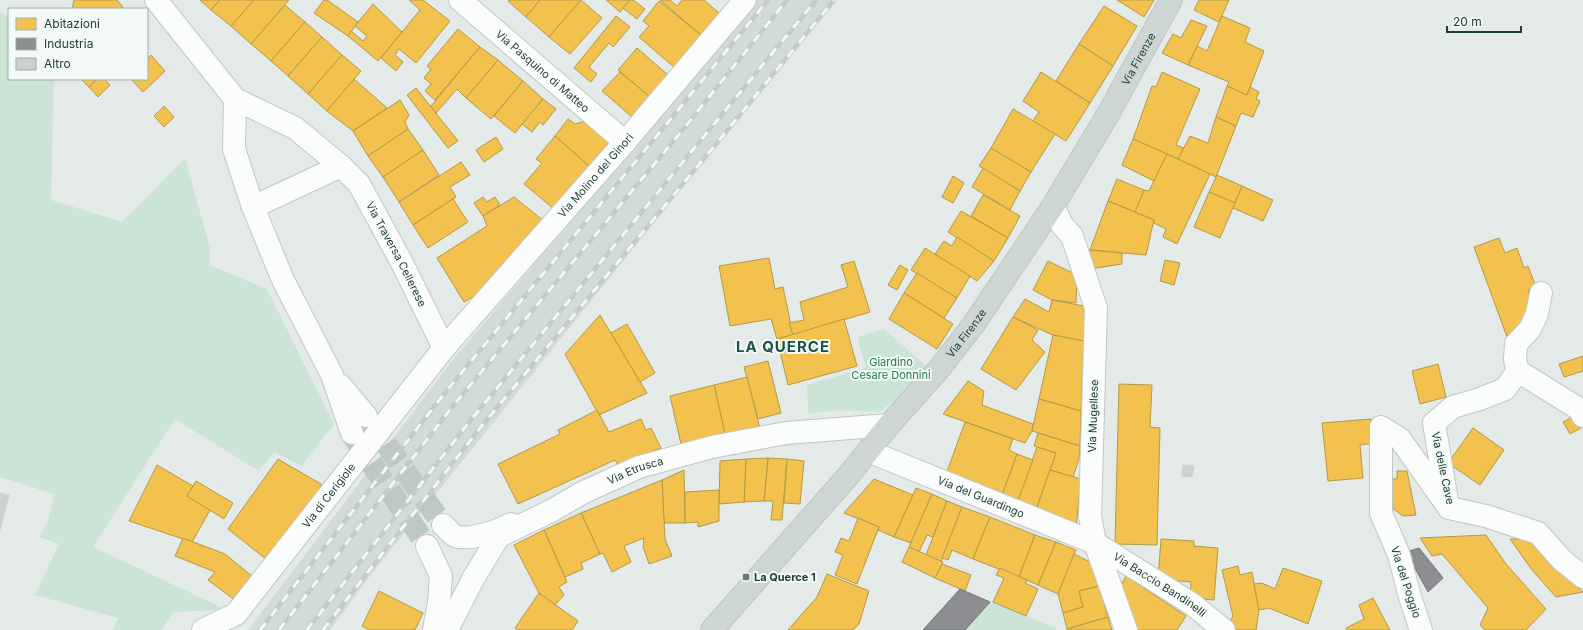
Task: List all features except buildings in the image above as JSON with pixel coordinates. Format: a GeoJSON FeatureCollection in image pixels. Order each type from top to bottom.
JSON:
{"type":"FeatureCollection","features":[{"type":"Feature","properties":{"kind":"main road","name":"Via Firenze"},"geometry":{"type":"LineString","coordinates":[[712,630],[803,528],[938,369],[974,324],[1053,206],[1107,116],[1171,0]]}},
{"type":"Feature","properties":{"kind":"street","name":"Via Traversa Cellerese"},"geometry":{"type":"LineString","coordinates":[[156,0],[235,99],[295,128],[359,184],[401,261],[444,348]]}},
{"type":"Feature","properties":{"kind":"street","name":"Via Pasquino di Matteo"},"geometry":{"type":"LineString","coordinates":[[460,0],[625,142]]}},
{"type":"Feature","properties":{"kind":"street","name":"Via Molino del Ginori"},"geometry":{"type":"LineString","coordinates":[[444,348],[625,142],[745,0]]}},
{"type":"Feature","properties":{"kind":"street"},"geometry":{"type":"LineString","coordinates":[[235,99],[234,149],[253,207],[283,280],[332,375],[352,433]]}},
{"type":"Feature","properties":{"kind":"street"},"geometry":{"type":"LineString","coordinates":[[253,207],[340,166]]}},
{"type":"Feature","properties":{"kind":"street","name":"Via Mugellese"},"geometry":{"type":"LineString","coordinates":[[1053,206],[1062,225],[1072,236],[1096,308],[1090,516],[1095,542],[1126,630]]}},
{"type":"Feature","properties":{"kind":"street"},"geometry":{"type":"LineString","coordinates":[[1541,293],[1537,314],[1530,329],[1516,344],[1515,360],[1518,371],[1579,410],[1583,416]]}},
{"type":"Feature","properties":{"kind":"street","name":"Via di Cerigiole"},"geometry":{"type":"LineString","coordinates":[[203,630],[236,614],[444,348]]}},
{"type":"Feature","properties":{"kind":"street","name":"Via delle Cave"},"geometry":{"type":"LineString","coordinates":[[1518,371],[1505,389],[1480,399],[1453,407],[1434,423],[1449,508],[1486,516],[1538,533],[1562,560],[1583,577]]}},
{"type":"Feature","properties":{"kind":"street"},"geometry":{"type":"LineString","coordinates":[[332,375],[366,416]]}},
{"type":"Feature","properties":{"kind":"street","name":"Via Etrusca"},"geometry":{"type":"LineString","coordinates":[[447,630],[473,579],[499,536],[551,511],[582,493],[639,467],[712,447],[786,433],[889,425]]}},
{"type":"Feature","properties":{"kind":"street","name":"Via del Poggio"},"geometry":{"type":"LineString","coordinates":[[1421,630],[1410,597],[1399,555],[1381,513],[1381,427],[1400,439],[1449,508]]}},
{"type":"Feature","properties":{"kind":"street","name":"Via del Guardingo"},"geometry":{"type":"LineString","coordinates":[[868,450],[1095,542]]}},
{"type":"Feature","properties":{"kind":"street"},"geometry":{"type":"LineString","coordinates":[[444,525],[454,536],[466,538],[497,531],[582,493]]}},
{"type":"Feature","properties":{"kind":"street","name":"Via Baccio Bandinelli"},"geometry":{"type":"LineString","coordinates":[[1095,542],[1192,604],[1224,630]]}},
{"type":"Feature","properties":{"kind":"street"},"geometry":{"type":"LineString","coordinates":[[427,546],[441,576],[439,602],[434,630]]}},
{"type":"Feature","properties":{"kind":"shaded area"},"geometry":{"type":"Polygon","coordinates":[[[755,0],[833,0],[369,577],[330,630],[248,630],[451,362],[699,70],[755,0]]]}},
{"type":"Feature","properties":{"kind":"green space"},"geometry":{"type":"Polygon","coordinates":[[[0,12],[8,16],[8,80],[54,80],[51,200],[122,222],[185,158],[210,248],[209,265],[267,289],[334,424],[302,466],[274,452],[259,471],[175,419],[93,547],[227,610],[174,612],[161,630],[113,630],[118,618],[35,595],[59,544],[39,537],[48,522],[54,494],[0,477],[0,12]]]}},
{"type":"Feature","properties":{"kind":"green space","name":"Giardino Cesare Donnini"},"geometry":{"type":"Polygon","coordinates":[[[884,329],[925,365],[904,393],[879,412],[837,410],[808,414],[807,385],[866,368],[857,337],[884,329]]]}},
{"type":"Feature","properties":{"kind":"green space"},"geometry":{"type":"Polygon","coordinates":[[[990,602],[1056,628],[1055,630],[965,630],[990,602]]]}},
{"type":"Feature","properties":{"kind":"tunnel"},"geometry":{"type":"LineString","coordinates":[[367,417],[443,525]]}},
{"type":"Feature","properties":{"kind":"tunnel"},"geometry":{"type":"LineString","coordinates":[[353,436],[427,546]]}},
{"type":"Feature","properties":{"kind":"railway"},"geometry":{"type":"LineString","coordinates":[[260,630],[444,394],[768,0]]}},
{"type":"Feature","properties":{"kind":"railway"},"geometry":{"type":"LineString","coordinates":[[279,630],[453,406],[681,132],[787,0]]}},
{"type":"Feature","properties":{"kind":"railway"},"geometry":{"type":"LineString","coordinates":[[307,630],[470,421],[816,0]]}},
{"type":"Feature","properties":{"kind":"railway"},"geometry":{"type":"LineString","coordinates":[[323,630],[480,428],[834,0]]}},
{"type":"Feature","properties":{"kind":"place","name":"La Querce 1"},"geometry":{"type":"Point","coordinates":[746,577]}},
{"type":"Feature","properties":{"kind":"district","name":"LA QUERCE"},"geometry":{"type":"Point","coordinates":[783,347]}}]}
